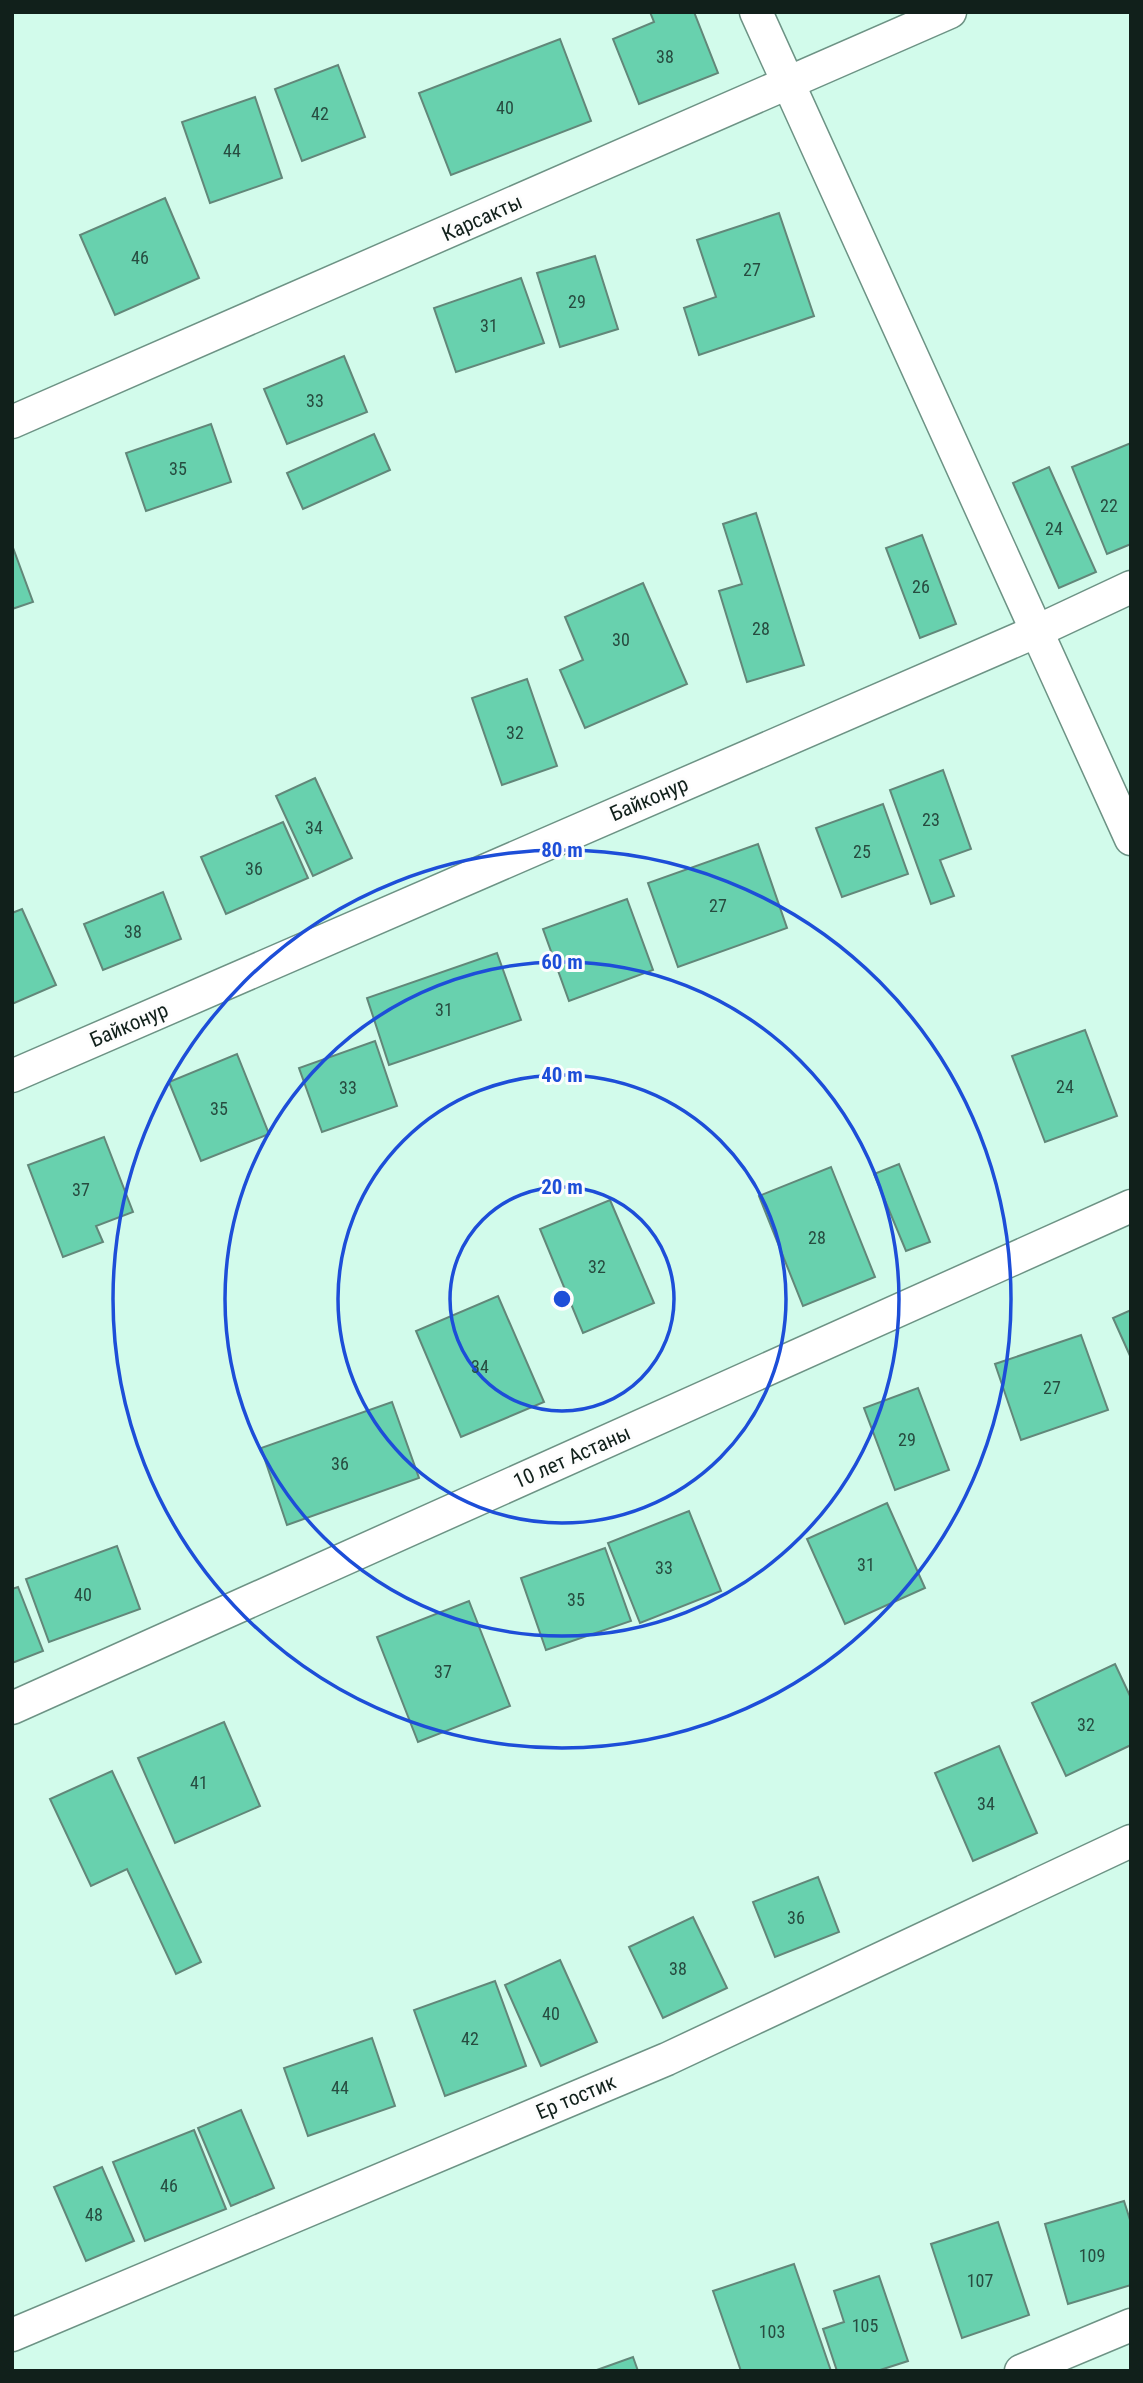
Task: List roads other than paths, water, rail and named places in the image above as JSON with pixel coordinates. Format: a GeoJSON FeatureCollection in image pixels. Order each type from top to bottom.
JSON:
{"type":"FeatureCollection","features":[{"type":"Feature","properties":{"kind":"street"},"geometry":{"type":"LineString","coordinates":[[756,12],[1131,839]]}},
{"type":"Feature","properties":{"kind":"street","name":"Карсакты"},"geometry":{"type":"LineString","coordinates":[[12,422],[950,12]]}},
{"type":"Feature","properties":{"kind":"street","name":"Байконур"},"geometry":{"type":"LineString","coordinates":[[12,1076],[1035,632],[1131,587]]}},
{"type":"Feature","properties":{"kind":"street","name":"10 лет Астаны"},"geometry":{"type":"LineString","coordinates":[[12,1708],[1131,1206]]}},
{"type":"Feature","properties":{"kind":"street","name":"Ер тостик"},"geometry":{"type":"LineString","coordinates":[[12,2334],[667,2059],[1131,1842]]}},
{"type":"Feature","properties":{"kind":"street"},"geometry":{"type":"LineString","coordinates":[[1021,2371],[1131,2325]]}}]}
